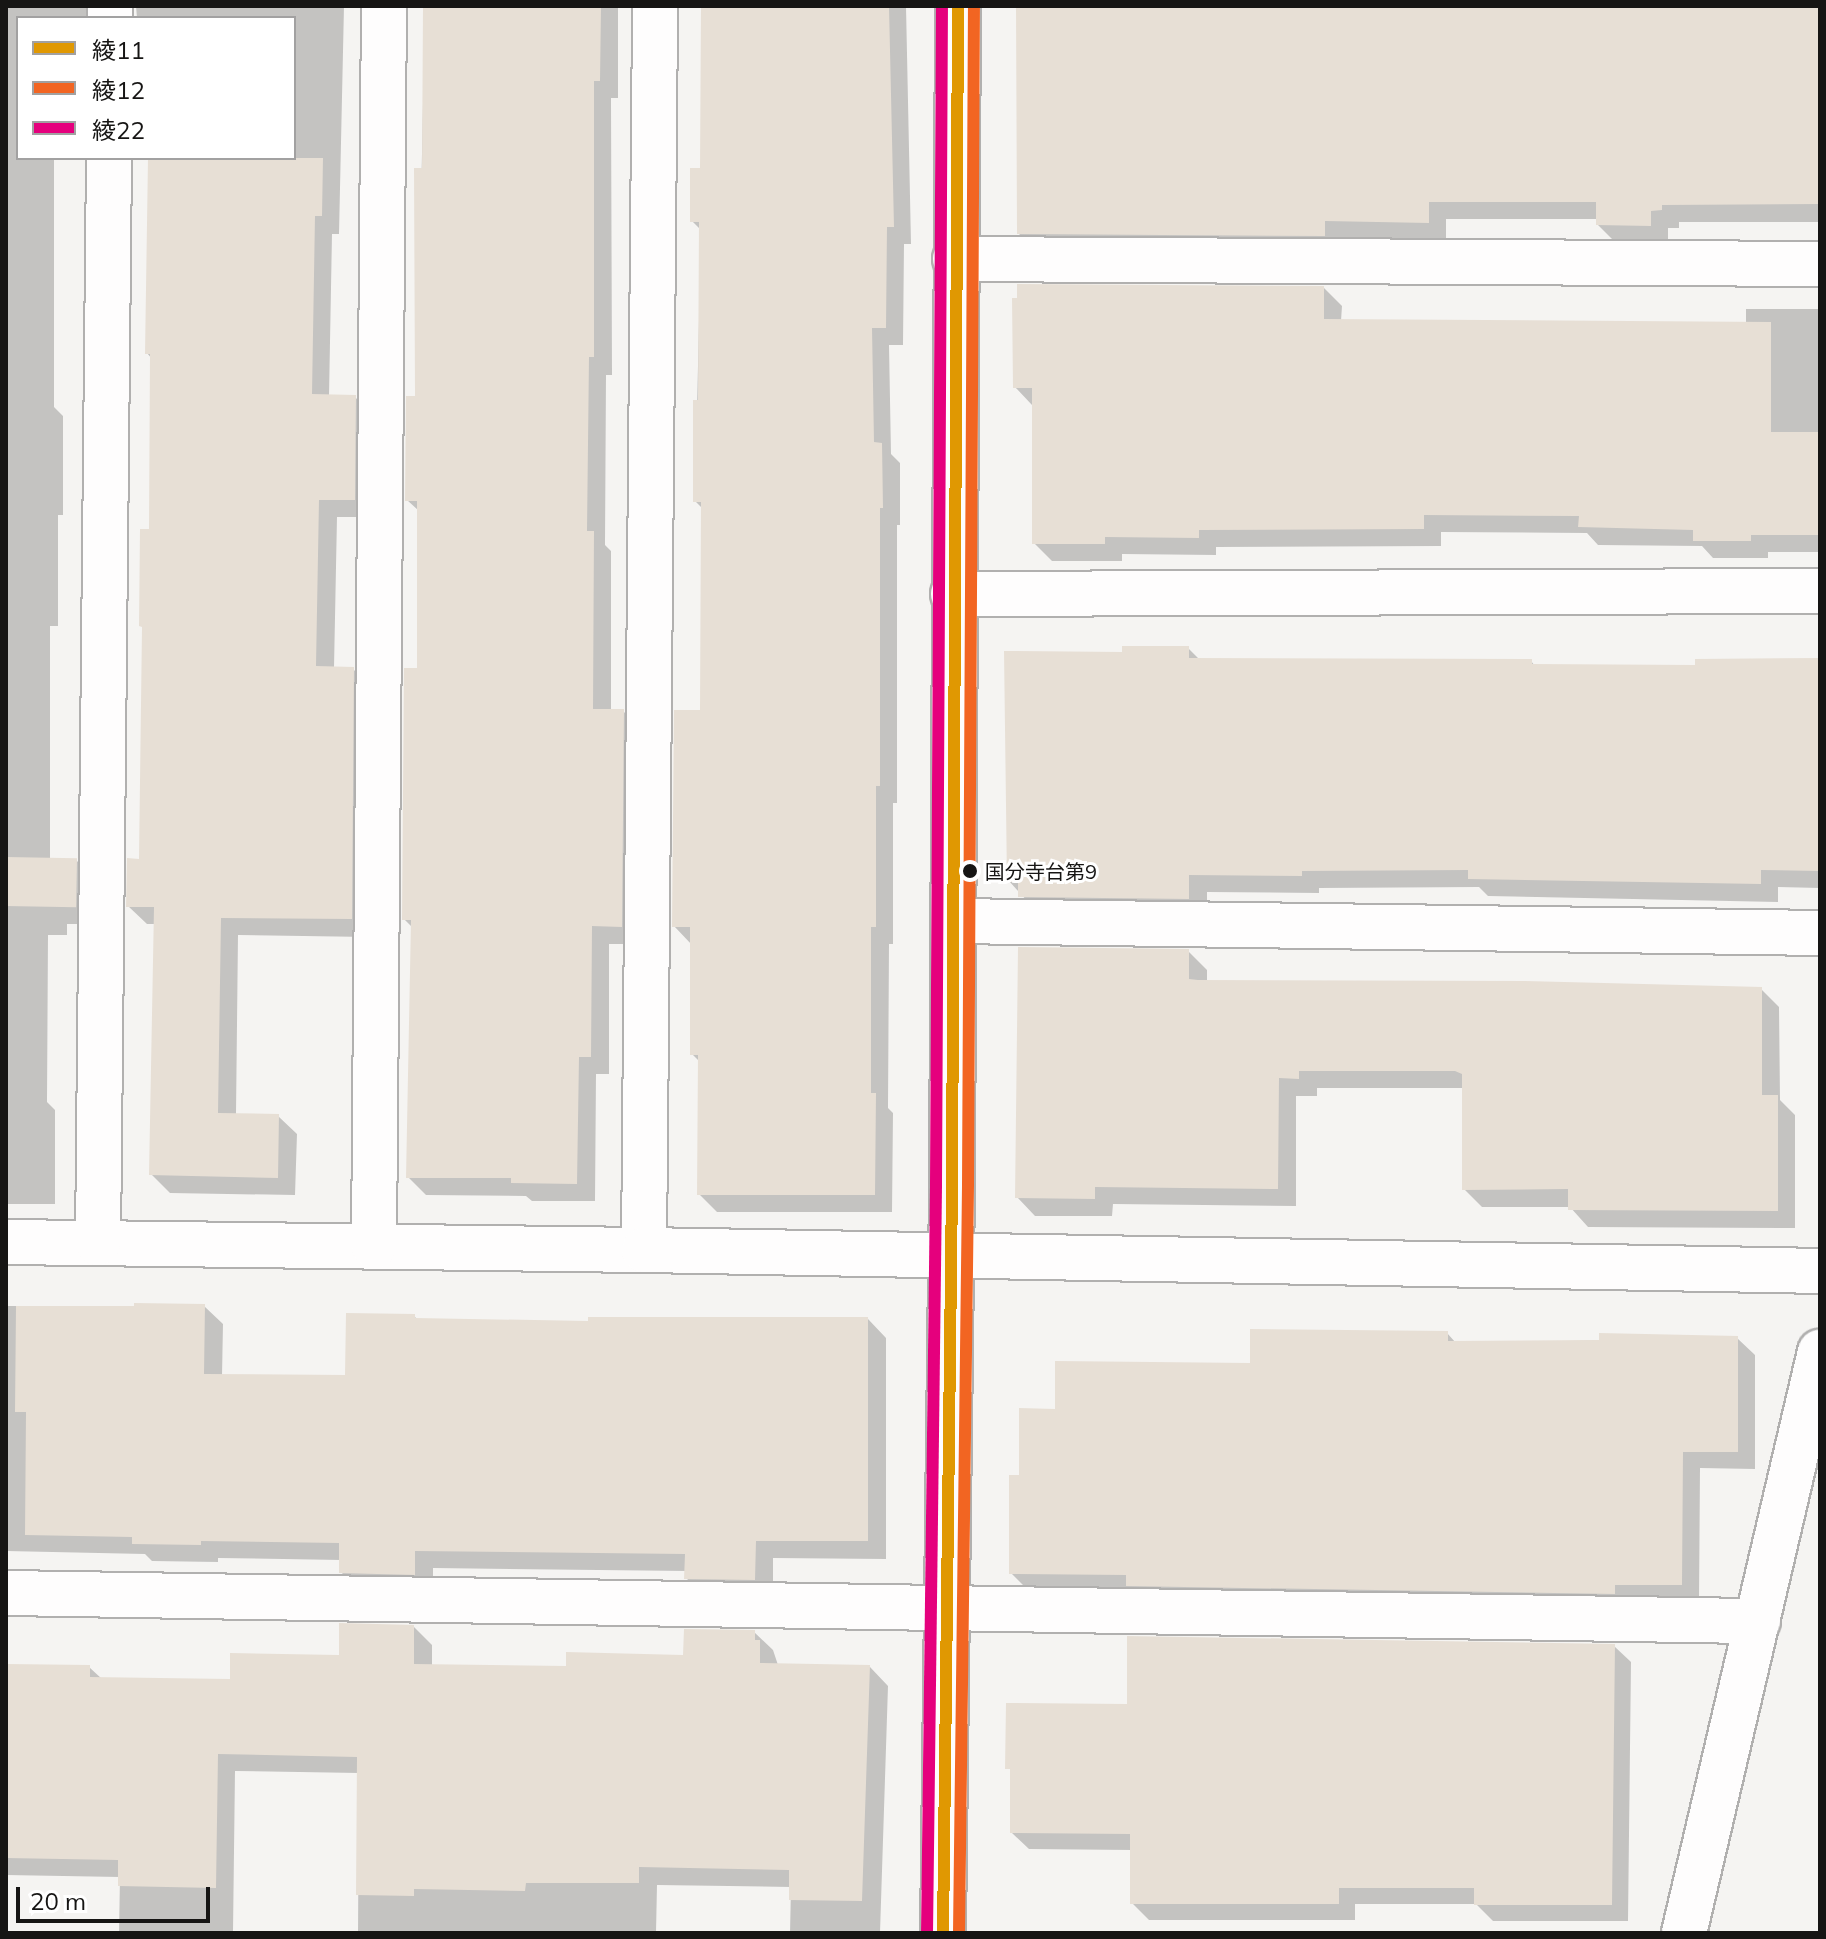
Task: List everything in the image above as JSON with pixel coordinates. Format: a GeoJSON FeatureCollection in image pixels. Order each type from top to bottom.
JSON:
{"type":"FeatureCollection","features":[{"type":"Feature","properties":{"kind":"street"},"geometry":{"type":"LineString","coordinates":[[374,1246],[384,6]]}},
{"type":"Feature","properties":{"kind":"street"},"geometry":{"type":"LineString","coordinates":[[644,1250],[655,6]]}},
{"type":"Feature","properties":{"kind":"street"},"geometry":{"type":"LineString","coordinates":[[943,1933],[951,1253],[958,6]]}},
{"type":"Feature","properties":{"kind":"street"},"geometry":{"type":"LineString","coordinates":[[98,1243],[109,160]]}},
{"type":"Feature","properties":{"kind":"street"},"geometry":{"type":"LineString","coordinates":[[955,259],[1820,264]]}},
{"type":"Feature","properties":{"kind":"street"},"geometry":{"type":"LineString","coordinates":[[953,594],[1820,591]]}},
{"type":"Feature","properties":{"kind":"street"},"geometry":{"type":"LineString","coordinates":[[953,921],[1820,933]]}},
{"type":"Feature","properties":{"kind":"street"},"geometry":{"type":"LineString","coordinates":[[6,1242],[951,1253],[1820,1271]]}},
{"type":"Feature","properties":{"kind":"street"},"geometry":{"type":"LineString","coordinates":[[1684,1933],[1820,1352]]}},
{"type":"Feature","properties":{"kind":"street"},"geometry":{"type":"LineString","coordinates":[[6,1593],[1758,1621]]}},
{"type":"Feature","properties":{"kind":"building"},"geometry":{"type":"Polygon","coordinates":[[[423,6],[601,6],[600,81],[594,81],[594,357],[589,357],[587,531],[594,531],[593,709],[624,709],[622,927],[592,926],[591,1057],[579,1057],[577,1184],[511,1183],[511,1178],[406,1178],[411,920],[402,920],[404,668],[417,668],[417,501],[405,501],[406,396],[415,396],[414,168],[422,168],[423,6]]]}},
{"type":"Feature","properties":{"kind":"building"},"geometry":{"type":"Polygon","coordinates":[[[701,6],[889,6],[894,227],[887,227],[886,328],[872,328],[874,442],[882,443],[883,508],[880,508],[880,786],[876,786],[876,927],[871,927],[871,1093],[876,1093],[875,1195],[697,1195],[698,1055],[690,1055],[690,927],[672,927],[674,710],[700,710],[701,502],[693,502],[693,400],[698,400],[699,222],[690,222],[690,168],[700,168],[701,6]]]}},
{"type":"Feature","properties":{"kind":"building"},"geometry":{"type":"Polygon","coordinates":[[[1016,6],[1820,6],[1820,204],[1662,205],[1662,210],[1651,211],[1651,226],[1596,225],[1596,202],[1429,202],[1429,223],[1325,221],[1325,236],[1017,234],[1016,6]]]}},
{"type":"Feature","properties":{"kind":"building"},"geometry":{"type":"Polygon","coordinates":[[[323,158],[322,216],[315,216],[312,394],[356,395],[355,500],[319,500],[316,666],[354,667],[352,919],[221,918],[218,1113],[279,1114],[278,1178],[149,1175],[154,907],[126,907],[127,858],[139,859],[140,529],[149,529],[150,354],[145,354],[148,160],[323,158]]]}},
{"type":"Feature","properties":{"kind":"building"},"geometry":{"type":"Polygon","coordinates":[[[1017,284],[1324,286],[1324,319],[1771,322],[1771,432],[1820,432],[1820,535],[1751,535],[1751,541],[1693,541],[1693,530],[1578,527],[1579,516],[1424,515],[1424,529],[1199,530],[1199,538],[1105,537],[1105,544],[1032,544],[1032,388],[1013,388],[1012,298],[1017,298],[1017,284]]]}},
{"type":"Feature","properties":{"kind":"building"},"geometry":{"type":"Polygon","coordinates":[[[1122,646],[1189,646],[1189,658],[1532,659],[1532,664],[1695,665],[1695,659],[1820,658],[1820,871],[1761,870],[1761,884],[1468,879],[1468,870],[1302,871],[1302,876],[1189,875],[1189,899],[1018,897],[1018,882],[1007,882],[1004,651],[1122,652],[1122,646]]]}},
{"type":"Feature","properties":{"kind":"building"},"geometry":{"type":"Polygon","coordinates":[[[6,857],[77,858],[76,907],[6,906],[6,857]]]}},
{"type":"Feature","properties":{"kind":"building"},"geometry":{"type":"Polygon","coordinates":[[[1018,947],[1189,949],[1189,979],[1198,980],[1525,981],[1762,987],[1762,1095],[1778,1095],[1778,1211],[1568,1210],[1568,1189],[1462,1190],[1462,1074],[1455,1071],[1299,1071],[1299,1079],[1279,1078],[1278,1189],[1095,1187],[1095,1199],[1015,1198],[1018,947]]]}},
{"type":"Feature","properties":{"kind":"building"},"geometry":{"type":"Polygon","coordinates":[[[134,1303],[205,1304],[204,1374],[345,1375],[346,1313],[415,1314],[415,1318],[588,1321],[588,1317],[868,1317],[868,1541],[756,1541],[755,1580],[684,1579],[685,1554],[415,1551],[415,1575],[339,1573],[339,1543],[201,1541],[201,1545],[132,1544],[132,1537],[25,1535],[26,1412],[15,1412],[16,1306],[134,1306],[134,1303]]]}},
{"type":"Feature","properties":{"kind":"building"},"geometry":{"type":"Polygon","coordinates":[[[1250,1329],[1448,1331],[1448,1341],[1599,1340],[1599,1333],[1738,1336],[1738,1452],[1683,1452],[1682,1585],[1615,1585],[1615,1594],[1126,1586],[1126,1575],[1009,1574],[1009,1475],[1019,1475],[1019,1408],[1055,1409],[1055,1361],[1250,1363],[1250,1329]]]}},
{"type":"Feature","properties":{"kind":"building"},"geometry":{"type":"Polygon","coordinates":[[[339,1623],[414,1625],[414,1664],[566,1666],[566,1652],[683,1655],[684,1629],[755,1630],[755,1640],[760,1640],[760,1663],[870,1665],[862,1901],[789,1900],[789,1870],[639,1867],[639,1883],[526,1883],[525,1891],[414,1889],[414,1896],[356,1895],[357,1757],[218,1754],[216,1888],[118,1886],[118,1860],[6,1858],[6,1664],[90,1665],[90,1677],[230,1679],[230,1653],[339,1655],[339,1623]]]}},
{"type":"Feature","properties":{"kind":"building"},"geometry":{"type":"Polygon","coordinates":[[[1127,1636],[1615,1644],[1612,1905],[1474,1905],[1474,1888],[1339,1888],[1339,1904],[1130,1904],[1130,1834],[1010,1833],[1010,1769],[1005,1769],[1006,1703],[1127,1704],[1127,1636]]]}},
{"type":"Feature","properties":{"kind":"transit line","name":"綾22"},"geometry":{"type":"LineString","coordinates":[[927,1933],[936,1184],[942,6]]}},
{"type":"Feature","properties":{"kind":"transit line","name":"綾11"},"geometry":{"type":"LineString","coordinates":[[943,1933],[952,1184],[958,6]]}},
{"type":"Feature","properties":{"kind":"transit line","name":"綾12"},"geometry":{"type":"LineString","coordinates":[[959,1933],[968,1184],[974,6]]}},
{"type":"Feature","properties":{"kind":"place","name":"国分寺台第9"},"geometry":{"type":"Point","coordinates":[970,871]}}]}
